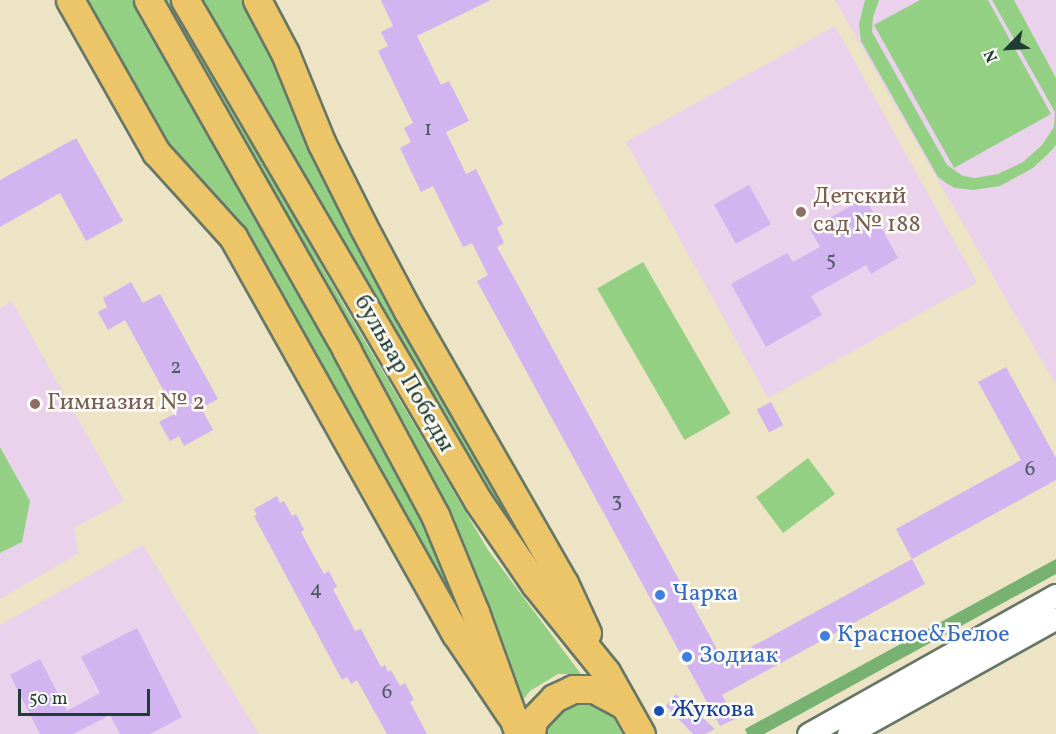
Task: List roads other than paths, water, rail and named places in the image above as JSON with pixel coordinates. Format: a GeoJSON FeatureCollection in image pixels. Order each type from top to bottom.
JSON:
{"type":"FeatureCollection","features":[{"type":"Feature","properties":{"kind":"main road"},"geometry":{"type":"LineString","coordinates":[[70,0],[156,152],[233,237],[456,634],[514,724]]}},
{"type":"Feature","properties":{"kind":"main road","name":"бульвар Победы"},"geometry":{"type":"LineString","coordinates":[[148,0],[347,351],[435,515],[475,612],[514,724]]}},
{"type":"Feature","properties":{"kind":"main road","name":"бульвар Победы"},"geometry":{"type":"LineString","coordinates":[[185,0],[478,501],[535,584],[606,672],[641,734]]}},
{"type":"Feature","properties":{"kind":"main road"},"geometry":{"type":"LineString","coordinates":[[257,0],[285,53],[322,144],[363,226],[408,311],[564,583],[606,672]]}},
{"type":"Feature","properties":{"kind":"main road"},"geometry":{"type":"LineString","coordinates":[[531,734],[533,720],[554,698],[573,688],[594,689],[624,705]]}},
{"type":"Feature","properties":{"kind":"street"},"geometry":{"type":"LineString","coordinates":[[808,734],[1056,595]]}},
{"type":"Feature","properties":{"kind":"street"},"geometry":{"type":"LineString","coordinates":[[848,734],[1056,618]]}},
{"type":"Feature","properties":{"kind":"place","name":"Детский сад № 188"},"geometry":{"type":"Point","coordinates":[801,212]}},
{"type":"Feature","properties":{"kind":"place","name":"Гимназия № 2"},"geometry":{"type":"Point","coordinates":[35,404]}},
{"type":"Feature","properties":{"kind":"place","name":"Чарка"},"geometry":{"type":"Point","coordinates":[660,595]}},
{"type":"Feature","properties":{"kind":"place","name":"Красное&Белое"},"geometry":{"type":"Point","coordinates":[825,636]}},
{"type":"Feature","properties":{"kind":"place","name":"Зодиак"},"geometry":{"type":"Point","coordinates":[687,657]}},
{"type":"Feature","properties":{"kind":"place","name":"Жукова"},"geometry":{"type":"Point","coordinates":[659,711]}}]}
